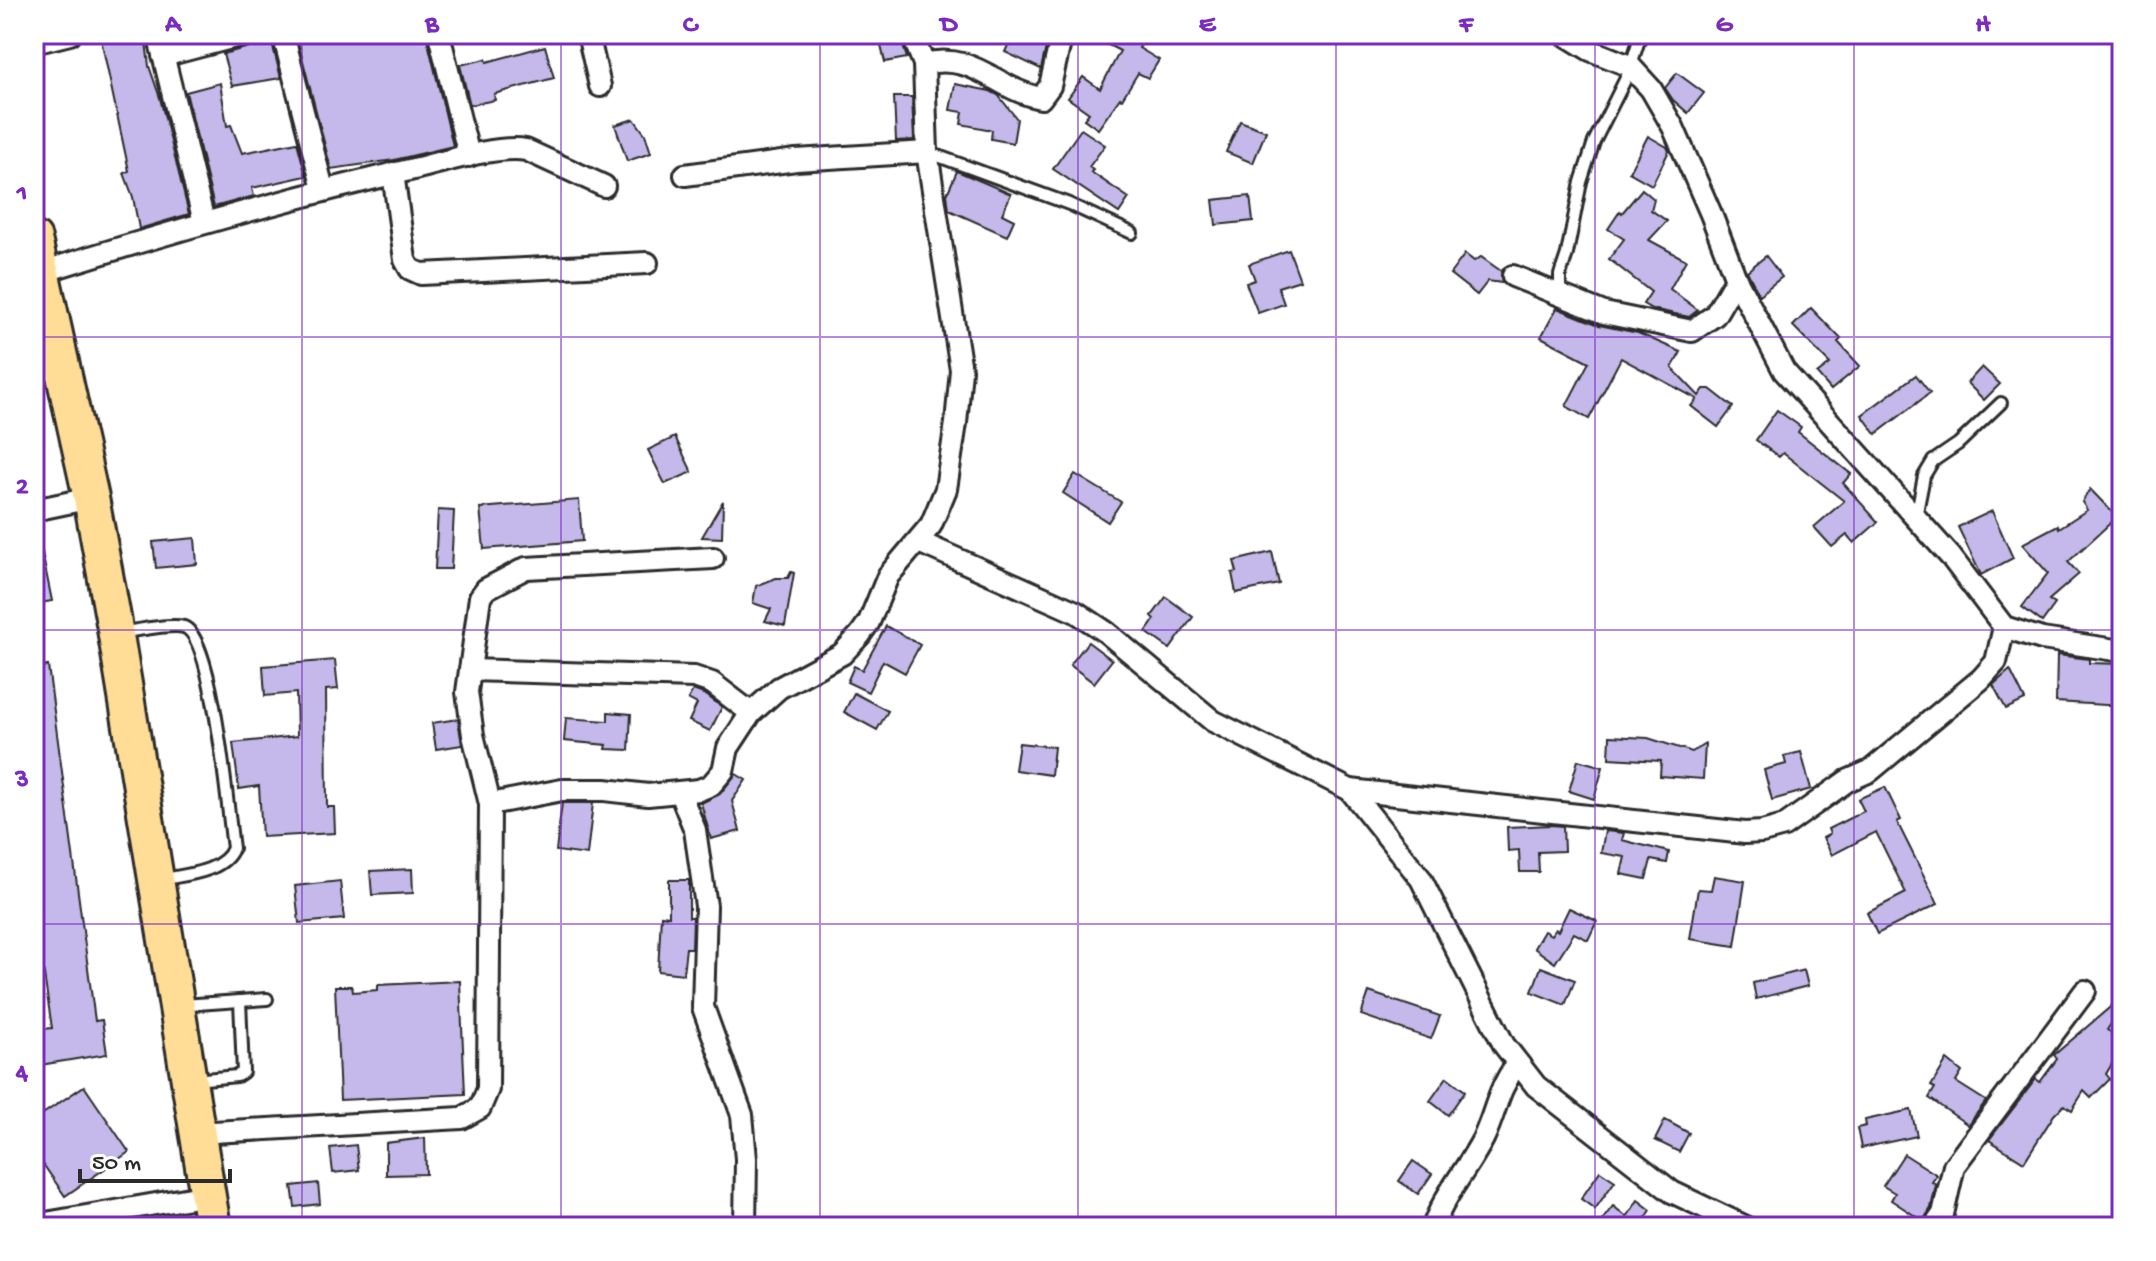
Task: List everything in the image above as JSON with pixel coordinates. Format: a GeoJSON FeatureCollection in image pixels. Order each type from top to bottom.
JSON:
{"type":"FeatureCollection","features":[{"type":"Feature","properties":{"kind":"highway"},"geometry":{"type":"LineString","coordinates":[[38,256],[91,498],[116,633],[210,1211]]}},
{"type":"Feature","properties":{"kind":"street"},"geometry":{"type":"LineString","coordinates":[[34,43],[70,34]]}},
{"type":"Feature","properties":{"kind":"street"},"geometry":{"type":"LineString","coordinates":[[158,34],[204,222]]}},
{"type":"Feature","properties":{"kind":"street"},"geometry":{"type":"LineString","coordinates":[[163,56],[246,34]]}},
{"type":"Feature","properties":{"kind":"street"},"geometry":{"type":"LineString","coordinates":[[283,34],[323,189]]}},
{"type":"Feature","properties":{"kind":"street"},"geometry":{"type":"LineString","coordinates":[[439,34],[469,156]]}},
{"type":"Feature","properties":{"kind":"street"},"geometry":{"type":"LineString","coordinates":[[588,34],[600,86]]}},
{"type":"Feature","properties":{"kind":"street"},"geometry":{"type":"LineString","coordinates":[[490,804],[562,790],[605,790],[648,795],[705,789],[719,778],[725,767],[728,748],[751,713],[779,688],[851,646],[869,622],[882,587],[894,567],[919,542],[940,509],[956,423],[961,370],[927,152],[924,64],[912,34]]}},
{"type":"Feature","properties":{"kind":"street"},"geometry":{"type":"LineString","coordinates":[[924,64],[950,61],[963,64],[1041,98],[1050,86],[1062,34]]}},
{"type":"Feature","properties":{"kind":"street"},"geometry":{"type":"LineString","coordinates":[[1564,34],[1590,50],[1630,66],[1651,89],[1673,127],[1736,279],[1784,371],[1951,557],[2004,627],[2042,639],[2122,651]]}},
{"type":"Feature","properties":{"kind":"street"},"geometry":{"type":"LineString","coordinates":[[38,256],[204,222],[393,173],[516,149],[526,150],[604,186]]}},
{"type":"Feature","properties":{"kind":"street"},"geometry":{"type":"LineString","coordinates":[[685,175],[796,160],[927,152]]}},
{"type":"Feature","properties":{"kind":"street"},"geometry":{"type":"LineString","coordinates":[[393,173],[405,260],[410,269],[421,274],[647,263]]}},
{"type":"Feature","properties":{"kind":"street"},"geometry":{"type":"LineString","coordinates":[[1513,276],[1604,313],[1692,331],[1715,315],[1736,279]]}},
{"type":"Feature","properties":{"kind":"street"},"geometry":{"type":"LineString","coordinates":[[34,510],[91,498]]}},
{"type":"Feature","properties":{"kind":"street"},"geometry":{"type":"LineString","coordinates":[[919,542],[1076,612],[1106,632],[1213,721],[1350,790],[1745,833],[1784,826],[1847,781],[1870,771],[1981,679],[1996,662],[2004,627]]}},
{"type":"Feature","properties":{"kind":"street"},"geometry":{"type":"LineString","coordinates":[[196,1133],[462,1118],[480,1108],[488,1089],[490,804],[467,692],[480,597],[486,589],[517,571],[531,567],[713,558]]}},
{"type":"Feature","properties":{"kind":"street"},"geometry":{"type":"LineString","coordinates":[[470,670],[694,677],[712,683],[751,713]]}},
{"type":"Feature","properties":{"kind":"street"},"geometry":{"type":"LineString","coordinates":[[1350,790],[1428,890],[1504,1045],[1517,1064],[1556,1103],[1672,1192],[1746,1227]]}},
{"type":"Feature","properties":{"kind":"street"},"geometry":{"type":"LineString","coordinates":[[680,793],[695,830],[706,906],[703,1007],[742,1115],[746,1159],[745,1227]]}},
{"type":"Feature","properties":{"kind":"street"},"geometry":{"type":"LineString","coordinates":[[1934,1227],[1943,1214],[1954,1166],[2085,991]]}},
{"type":"Feature","properties":{"kind":"street"},"geometry":{"type":"LineString","coordinates":[[1433,1227],[1482,1140],[1502,1085],[1517,1064]]}},
{"type":"Feature","properties":{"kind":"street"},"geometry":{"type":"LineString","coordinates":[[34,1225],[210,1211]]}},
{"type":"Feature","properties":{"kind":"lane"},"geometry":{"type":"LineString","coordinates":[[1560,295],[1560,275],[1585,168],[1641,34]]}},
{"type":"Feature","properties":{"kind":"lane"},"geometry":{"type":"LineString","coordinates":[[927,152],[1069,204],[1132,233]]}},
{"type":"Feature","properties":{"kind":"lane"},"geometry":{"type":"LineString","coordinates":[[1916,517],[1924,476],[1933,461],[1958,444],[2001,403]]}},
{"type":"Feature","properties":{"kind":"lane"},"geometry":{"type":"LineString","coordinates":[[116,633],[180,626],[189,631],[198,641],[216,711],[233,848],[231,854],[215,866],[158,880]]}},
{"type":"Feature","properties":{"kind":"lane"},"geometry":{"type":"LineString","coordinates":[[177,1005],[267,999]]}},
{"type":"Feature","properties":{"kind":"lane"},"geometry":{"type":"LineString","coordinates":[[188,1081],[237,1076],[243,1072],[240,1001]]}},
{"type":"Feature","properties":{"kind":"building"},"geometry":{"type":"Polygon","coordinates":[[[145,34],[149,66],[189,214],[139,229],[133,197],[124,173],[129,171],[101,39],[145,34]]]}},
{"type":"Feature","properties":{"kind":"building"},"geometry":{"type":"Polygon","coordinates":[[[296,34],[426,34],[453,146],[394,160],[331,169],[296,34]]]}},
{"type":"Feature","properties":{"kind":"building"},"geometry":{"type":"Polygon","coordinates":[[[878,34],[899,34],[907,58],[885,62],[878,34]]]}},
{"type":"Feature","properties":{"kind":"building"},"geometry":{"type":"Polygon","coordinates":[[[1013,34],[1049,34],[1041,69],[1005,52],[1013,34]]]}},
{"type":"Feature","properties":{"kind":"building"},"geometry":{"type":"Polygon","coordinates":[[[1087,34],[1149,34],[1139,48],[1159,60],[1148,78],[1138,73],[1098,129],[1084,119],[1089,113],[1068,98],[1083,77],[1100,89],[1120,51],[1087,34]]]}},
{"type":"Feature","properties":{"kind":"building"},"geometry":{"type":"Polygon","coordinates":[[[270,35],[281,78],[232,86],[223,54],[249,47],[258,38],[270,35]]]}},
{"type":"Feature","properties":{"kind":"building"},"geometry":{"type":"Polygon","coordinates":[[[545,46],[554,78],[494,94],[495,100],[470,105],[460,65],[486,59],[487,62],[545,46]]]}},
{"type":"Feature","properties":{"kind":"building"},"geometry":{"type":"Polygon","coordinates":[[[1677,73],[1704,93],[1688,113],[1665,88],[1677,73]]]}},
{"type":"Feature","properties":{"kind":"building"},"geometry":{"type":"Polygon","coordinates":[[[220,83],[227,126],[231,125],[242,153],[297,142],[306,176],[252,188],[254,196],[214,207],[186,92],[220,83]]]}},
{"type":"Feature","properties":{"kind":"building"},"geometry":{"type":"Polygon","coordinates":[[[955,84],[998,95],[1017,119],[1013,143],[991,139],[992,130],[961,124],[963,112],[950,110],[955,84]]]}},
{"type":"Feature","properties":{"kind":"building"},"geometry":{"type":"Polygon","coordinates":[[[894,97],[912,97],[914,140],[896,141],[894,97]]]}},
{"type":"Feature","properties":{"kind":"building"},"geometry":{"type":"Polygon","coordinates":[[[634,119],[645,134],[651,153],[627,161],[615,125],[634,119]]]}},
{"type":"Feature","properties":{"kind":"building"},"geometry":{"type":"Polygon","coordinates":[[[1240,121],[1266,131],[1253,163],[1226,152],[1240,121]]]}},
{"type":"Feature","properties":{"kind":"building"},"geometry":{"type":"Polygon","coordinates":[[[1081,129],[1105,145],[1089,167],[1093,170],[1091,172],[1129,198],[1119,213],[1053,169],[1081,129]]]}},
{"type":"Feature","properties":{"kind":"building"},"geometry":{"type":"Polygon","coordinates":[[[1648,136],[1669,151],[1652,185],[1629,172],[1648,136]]]}},
{"type":"Feature","properties":{"kind":"building"},"geometry":{"type":"Polygon","coordinates":[[[957,171],[1011,194],[1002,214],[1014,220],[1007,236],[949,210],[947,194],[957,171]]]}},
{"type":"Feature","properties":{"kind":"building"},"geometry":{"type":"Polygon","coordinates":[[[1642,189],[1654,199],[1651,210],[1667,221],[1649,240],[1686,260],[1670,289],[1698,310],[1689,317],[1643,304],[1651,292],[1609,259],[1624,239],[1608,229],[1620,211],[1622,213],[1642,189]]]}},
{"type":"Feature","properties":{"kind":"building"},"geometry":{"type":"Polygon","coordinates":[[[1250,196],[1253,221],[1216,225],[1213,200],[1250,196]]]}},
{"type":"Feature","properties":{"kind":"building"},"geometry":{"type":"Polygon","coordinates":[[[1289,250],[1300,280],[1278,287],[1284,304],[1258,313],[1246,283],[1255,280],[1249,264],[1289,250]]]}},
{"type":"Feature","properties":{"kind":"building"},"geometry":{"type":"Polygon","coordinates":[[[1465,254],[1474,261],[1481,257],[1501,271],[1502,283],[1488,281],[1477,295],[1450,274],[1465,254]]]}},
{"type":"Feature","properties":{"kind":"building"},"geometry":{"type":"Polygon","coordinates":[[[1766,256],[1782,277],[1759,295],[1747,271],[1766,256]]]}},
{"type":"Feature","properties":{"kind":"building"},"geometry":{"type":"Polygon","coordinates":[[[1557,308],[1599,325],[1638,333],[1681,352],[1672,368],[1699,396],[1704,389],[1710,389],[1733,407],[1718,427],[1691,406],[1697,399],[1621,358],[1589,419],[1566,406],[1589,362],[1541,337],[1557,308]]]}},
{"type":"Feature","properties":{"kind":"building"},"geometry":{"type":"Polygon","coordinates":[[[1811,308],[1841,339],[1838,342],[1860,366],[1831,390],[1817,374],[1830,364],[1793,326],[1811,308]]]}},
{"type":"Feature","properties":{"kind":"building"},"geometry":{"type":"Polygon","coordinates":[[[1982,367],[2000,384],[1984,400],[1967,383],[1982,367]]]}},
{"type":"Feature","properties":{"kind":"building"},"geometry":{"type":"Polygon","coordinates":[[[1916,375],[1930,393],[1876,434],[1862,415],[1916,375]]]}},
{"type":"Feature","properties":{"kind":"building"},"geometry":{"type":"Polygon","coordinates":[[[1777,410],[1801,427],[1798,432],[1851,474],[1843,483],[1878,522],[1854,543],[1847,535],[1832,547],[1814,527],[1844,501],[1783,453],[1779,457],[1756,440],[1777,410]]]}},
{"type":"Feature","properties":{"kind":"building"},"geometry":{"type":"Polygon","coordinates":[[[675,437],[692,472],[665,484],[648,450],[675,437]]]}},
{"type":"Feature","properties":{"kind":"building"},"geometry":{"type":"Polygon","coordinates":[[[1075,474],[1121,502],[1108,522],[1063,493],[1075,474]]]}},
{"type":"Feature","properties":{"kind":"building"},"geometry":{"type":"Polygon","coordinates":[[[2090,489],[2117,517],[2068,562],[2079,574],[2049,600],[2055,604],[2042,622],[2022,607],[2048,573],[2022,544],[2058,525],[2059,528],[2087,510],[2082,502],[2090,489]]]}},
{"type":"Feature","properties":{"kind":"building"},"geometry":{"type":"Polygon","coordinates":[[[579,500],[582,541],[484,549],[480,508],[579,500]]]}},
{"type":"Feature","properties":{"kind":"building"},"geometry":{"type":"Polygon","coordinates":[[[723,501],[722,538],[702,537],[723,501]]]}},
{"type":"Feature","properties":{"kind":"building"},"geometry":{"type":"Polygon","coordinates":[[[438,510],[454,511],[451,569],[435,569],[438,510]]]}},
{"type":"Feature","properties":{"kind":"building"},"geometry":{"type":"Polygon","coordinates":[[[1992,511],[2013,558],[1981,575],[1958,527],[1992,511]]]}},
{"type":"Feature","properties":{"kind":"building"},"geometry":{"type":"Polygon","coordinates":[[[195,538],[197,564],[156,568],[153,542],[195,538]]]}},
{"type":"Feature","properties":{"kind":"building"},"geometry":{"type":"Polygon","coordinates":[[[34,552],[42,552],[52,601],[34,604],[34,552]]]}},
{"type":"Feature","properties":{"kind":"building"},"geometry":{"type":"Polygon","coordinates":[[[1272,552],[1279,584],[1236,593],[1232,573],[1237,572],[1234,561],[1272,552]]]}},
{"type":"Feature","properties":{"kind":"building"},"geometry":{"type":"Polygon","coordinates":[[[791,572],[794,573],[785,626],[765,621],[771,609],[753,603],[756,586],[776,578],[788,578],[791,572]]]}},
{"type":"Feature","properties":{"kind":"building"},"geometry":{"type":"Polygon","coordinates":[[[1166,597],[1193,617],[1170,649],[1146,632],[1155,619],[1152,616],[1166,597]]]}},
{"type":"Feature","properties":{"kind":"building"},"geometry":{"type":"Polygon","coordinates":[[[886,626],[920,645],[905,673],[883,661],[868,692],[847,682],[854,666],[862,670],[886,626]]]}},
{"type":"Feature","properties":{"kind":"building"},"geometry":{"type":"Polygon","coordinates":[[[1088,642],[1112,660],[1094,683],[1070,665],[1088,642]]]}},
{"type":"Feature","properties":{"kind":"building"},"geometry":{"type":"Polygon","coordinates":[[[2057,655],[2089,659],[2089,663],[2122,664],[2122,706],[2056,702],[2057,655]]]}},
{"type":"Feature","properties":{"kind":"building"},"geometry":{"type":"Polygon","coordinates":[[[335,660],[338,689],[326,690],[327,807],[334,807],[335,833],[262,837],[259,786],[239,789],[233,743],[297,736],[296,693],[265,696],[263,666],[335,660]]]}},
{"type":"Feature","properties":{"kind":"building"},"geometry":{"type":"Polygon","coordinates":[[[48,666],[95,1021],[102,1020],[107,1054],[34,1066],[34,1030],[52,1028],[34,908],[34,668],[48,666]]]}},
{"type":"Feature","properties":{"kind":"building"},"geometry":{"type":"Polygon","coordinates":[[[2010,670],[2025,700],[2006,709],[1993,685],[2010,670]]]}},
{"type":"Feature","properties":{"kind":"building"},"geometry":{"type":"Polygon","coordinates":[[[693,690],[722,707],[710,731],[689,721],[697,704],[688,699],[693,690]]]}},
{"type":"Feature","properties":{"kind":"building"},"geometry":{"type":"Polygon","coordinates":[[[854,693],[888,711],[877,730],[844,712],[854,693]]]}},
{"type":"Feature","properties":{"kind":"building"},"geometry":{"type":"Polygon","coordinates":[[[608,712],[631,714],[629,750],[564,741],[566,718],[608,721],[608,712]]]}},
{"type":"Feature","properties":{"kind":"building"},"geometry":{"type":"Polygon","coordinates":[[[458,719],[462,745],[436,749],[432,723],[458,719]]]}},
{"type":"Feature","properties":{"kind":"building"},"geometry":{"type":"Polygon","coordinates":[[[1610,736],[1648,738],[1692,752],[1705,744],[1703,779],[1660,776],[1661,761],[1609,758],[1610,736]]]}},
{"type":"Feature","properties":{"kind":"building"},"geometry":{"type":"Polygon","coordinates":[[[1019,743],[1054,747],[1051,775],[1015,770],[1019,743]]]}},
{"type":"Feature","properties":{"kind":"building"},"geometry":{"type":"Polygon","coordinates":[[[1801,752],[1811,789],[1772,800],[1764,770],[1786,764],[1784,756],[1801,752]]]}},
{"type":"Feature","properties":{"kind":"building"},"geometry":{"type":"Polygon","coordinates":[[[1578,760],[1603,767],[1594,799],[1569,791],[1578,760]]]}},
{"type":"Feature","properties":{"kind":"building"},"geometry":{"type":"Polygon","coordinates":[[[736,774],[746,780],[732,801],[740,831],[711,839],[701,803],[720,794],[736,774]]]}},
{"type":"Feature","properties":{"kind":"building"},"geometry":{"type":"Polygon","coordinates":[[[1885,787],[1901,820],[1897,822],[1938,904],[1877,934],[1867,913],[1906,893],[1876,832],[1832,855],[1823,838],[1830,834],[1828,829],[1864,811],[1858,799],[1885,787]]]}},
{"type":"Feature","properties":{"kind":"building"},"geometry":{"type":"Polygon","coordinates":[[[562,803],[593,803],[587,855],[556,851],[562,803]]]}},
{"type":"Feature","properties":{"kind":"building"},"geometry":{"type":"Polygon","coordinates":[[[1563,826],[1564,851],[1538,852],[1539,872],[1520,872],[1519,850],[1508,851],[1507,827],[1563,826]]]}},
{"type":"Feature","properties":{"kind":"building"},"geometry":{"type":"Polygon","coordinates":[[[1605,831],[1624,833],[1622,840],[1669,852],[1667,863],[1651,860],[1646,879],[1621,874],[1625,857],[1601,853],[1605,831]]]}},
{"type":"Feature","properties":{"kind":"building"},"geometry":{"type":"Polygon","coordinates":[[[412,869],[413,893],[372,895],[370,871],[412,869]]]}},
{"type":"Feature","properties":{"kind":"building"},"geometry":{"type":"Polygon","coordinates":[[[1714,876],[1745,881],[1735,946],[1690,939],[1698,889],[1711,890],[1714,876]]]}},
{"type":"Feature","properties":{"kind":"building"},"geometry":{"type":"Polygon","coordinates":[[[669,880],[689,880],[692,948],[686,948],[683,974],[658,971],[661,915],[669,916],[669,880]]]}},
{"type":"Feature","properties":{"kind":"building"},"geometry":{"type":"Polygon","coordinates":[[[340,881],[344,919],[299,923],[295,886],[340,881]]]}},
{"type":"Feature","properties":{"kind":"building"},"geometry":{"type":"Polygon","coordinates":[[[1569,908],[1597,921],[1588,940],[1574,933],[1555,963],[1534,948],[1544,931],[1551,935],[1555,929],[1558,931],[1569,908]]]}},
{"type":"Feature","properties":{"kind":"building"},"geometry":{"type":"Polygon","coordinates":[[[1541,967],[1575,980],[1565,1005],[1532,992],[1541,967]]]}},
{"type":"Feature","properties":{"kind":"building"},"geometry":{"type":"Polygon","coordinates":[[[1804,970],[1808,986],[1756,999],[1753,983],[1804,970]]]}},
{"type":"Feature","properties":{"kind":"building"},"geometry":{"type":"Polygon","coordinates":[[[460,981],[465,1094],[340,1100],[335,986],[352,986],[353,992],[378,990],[378,985],[460,981]]]}},
{"type":"Feature","properties":{"kind":"building"},"geometry":{"type":"Polygon","coordinates":[[[1369,992],[1440,1016],[1431,1039],[1361,1015],[1369,992]]]}},
{"type":"Feature","properties":{"kind":"building"},"geometry":{"type":"Polygon","coordinates":[[[2122,997],[2122,1007],[2107,1030],[2122,1039],[2122,1047],[2106,1074],[2110,1079],[2091,1098],[2084,1091],[2072,1110],[2064,1105],[2054,1115],[2024,1162],[1989,1140],[2036,1079],[2040,1082],[2057,1059],[2054,1055],[2122,997]]]}},
{"type":"Feature","properties":{"kind":"building"},"geometry":{"type":"Polygon","coordinates":[[[1947,1060],[1962,1072],[1956,1082],[1986,1101],[1968,1125],[1929,1098],[1935,1088],[1931,1086],[1947,1060]]]}},
{"type":"Feature","properties":{"kind":"building"},"geometry":{"type":"Polygon","coordinates":[[[1447,1077],[1465,1091],[1448,1115],[1430,1101],[1447,1077]]]}},
{"type":"Feature","properties":{"kind":"building"},"geometry":{"type":"Polygon","coordinates":[[[84,1086],[129,1152],[65,1196],[34,1151],[34,1120],[84,1086]]]}},
{"type":"Feature","properties":{"kind":"building"},"geometry":{"type":"Polygon","coordinates":[[[1911,1110],[1917,1136],[1861,1148],[1857,1128],[1866,1126],[1865,1120],[1911,1110]]]}},
{"type":"Feature","properties":{"kind":"building"},"geometry":{"type":"Polygon","coordinates":[[[1665,1120],[1689,1133],[1679,1152],[1655,1140],[1665,1120]]]}},
{"type":"Feature","properties":{"kind":"building"},"geometry":{"type":"Polygon","coordinates":[[[425,1138],[426,1174],[386,1175],[386,1143],[425,1138]]]}},
{"type":"Feature","properties":{"kind":"building"},"geometry":{"type":"Polygon","coordinates":[[[356,1145],[359,1170],[333,1173],[330,1148],[356,1145]]]}},
{"type":"Feature","properties":{"kind":"building"},"geometry":{"type":"Polygon","coordinates":[[[1904,1154],[1937,1175],[1932,1182],[1936,1185],[1931,1208],[1923,1221],[1891,1200],[1895,1193],[1883,1186],[1904,1154]]]}},
{"type":"Feature","properties":{"kind":"building"},"geometry":{"type":"Polygon","coordinates":[[[1413,1161],[1432,1174],[1418,1194],[1399,1181],[1413,1161]]]}},
{"type":"Feature","properties":{"kind":"building"},"geometry":{"type":"Polygon","coordinates":[[[1600,1171],[1615,1181],[1595,1209],[1581,1199],[1600,1171]]]}},
{"type":"Feature","properties":{"kind":"building"},"geometry":{"type":"Polygon","coordinates":[[[318,1183],[320,1204],[295,1207],[292,1186],[318,1183]]]}},
{"type":"Feature","properties":{"kind":"building"},"geometry":{"type":"Polygon","coordinates":[[[1638,1200],[1651,1210],[1640,1227],[1597,1227],[1613,1206],[1627,1217],[1638,1200]]]}}]}
